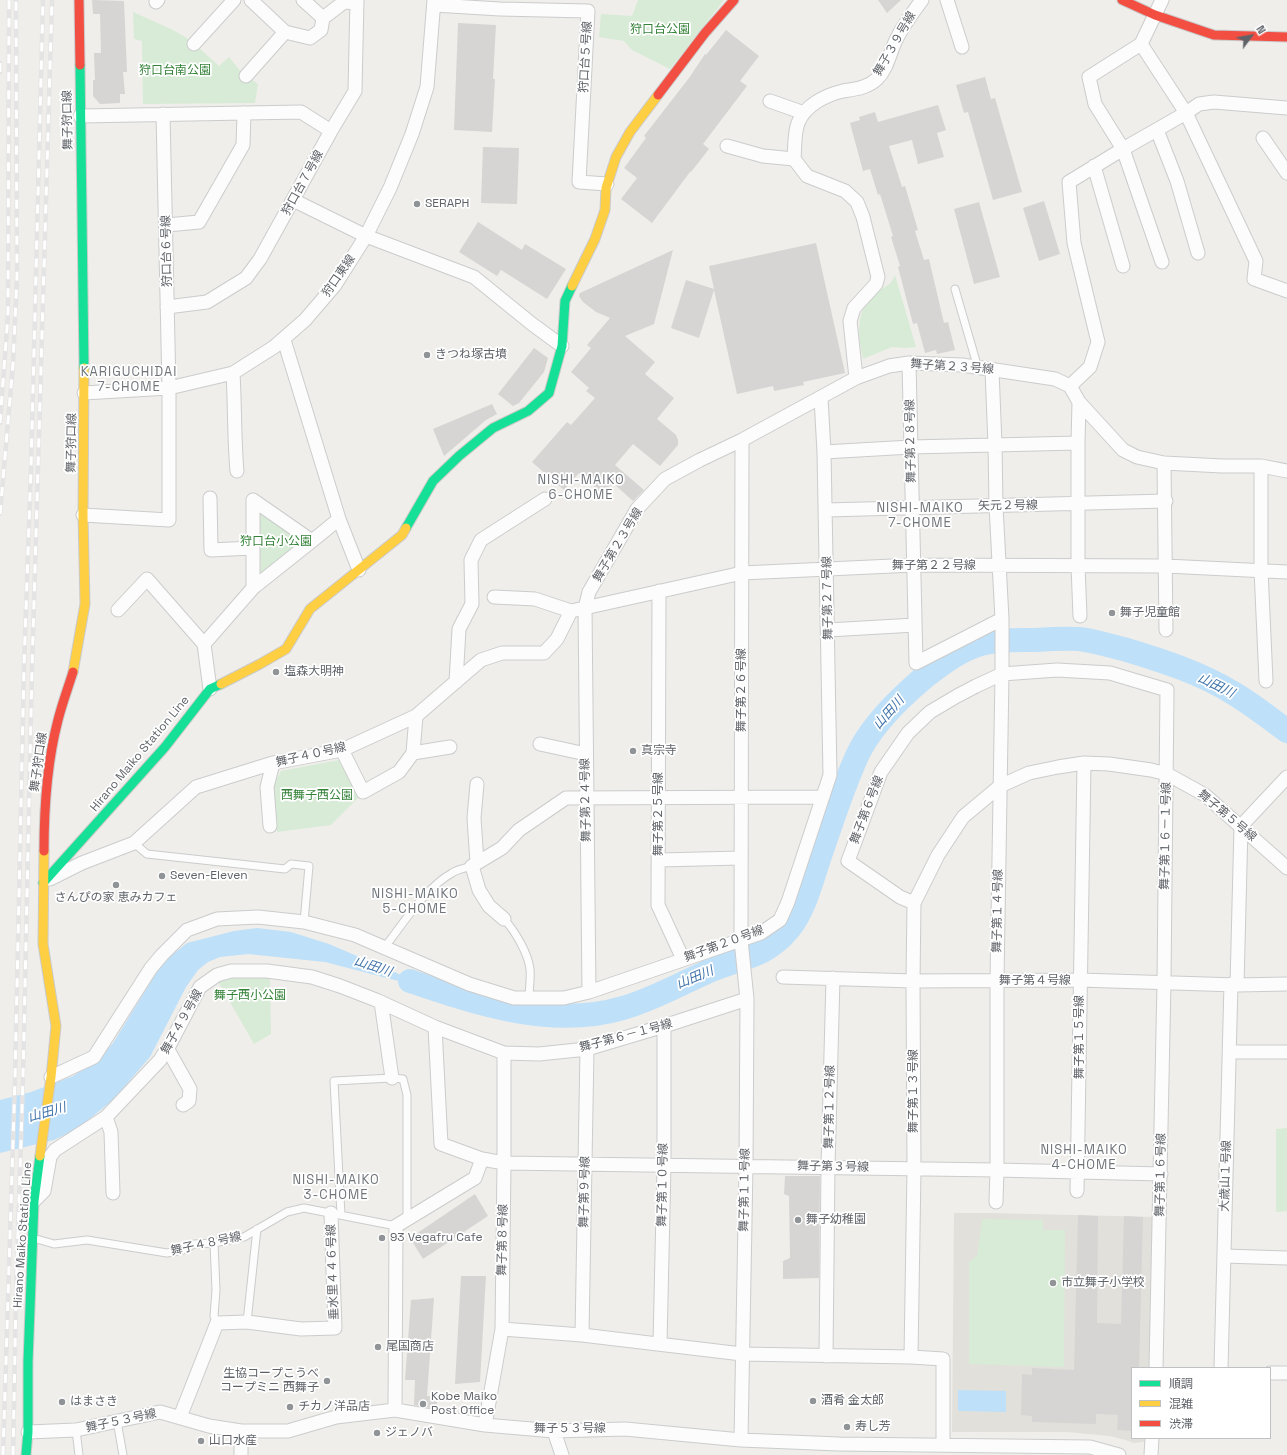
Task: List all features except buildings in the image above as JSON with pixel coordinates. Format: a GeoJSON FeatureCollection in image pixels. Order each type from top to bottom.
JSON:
{"type":"FeatureCollection","features":[{"type":"Feature","properties":{"kind":"main road","name":"舞子狩口線"},"geometry":{"type":"LineString","coordinates":[[43,883],[46,789],[50,757],[58,720],[74,669],[84,604],[84,393],[79,0]]}},
{"type":"Feature","properties":{"kind":"main road","name":"Hirano Maiko Station Line"},"geometry":{"type":"LineString","coordinates":[[26,1455],[28,1432],[28,1362],[34,1201],[51,1077],[56,1026],[43,944],[43,883],[165,747],[210,689],[286,649],[310,609],[402,535],[433,481],[458,456],[493,428],[528,411],[549,393],[562,346],[565,301],[595,239],[605,210],[607,184],[616,157],[630,132],[705,33],[734,0]]}},
{"type":"Feature","properties":{"kind":"main road"},"geometry":{"type":"LineString","coordinates":[[1122,0],[1155,15],[1214,35],[1287,37]]}},
{"type":"Feature","properties":{"kind":"street"},"geometry":{"type":"LineString","coordinates":[[194,44],[234,0]]}},
{"type":"Feature","properties":{"kind":"street"},"geometry":{"type":"LineString","coordinates":[[251,0],[285,32],[310,38],[321,30],[323,18],[344,2],[357,2]]}},
{"type":"Feature","properties":{"kind":"street"},"geometry":{"type":"LineString","coordinates":[[303,0],[323,18]]}},
{"type":"Feature","properties":{"kind":"street","name":"舞子３９号線"},"geometry":{"type":"LineString","coordinates":[[794,159],[798,123],[804,113],[815,102],[832,94],[864,88],[878,78],[888,62],[902,28],[922,0]]}},
{"type":"Feature","properties":{"kind":"street"},"geometry":{"type":"LineString","coordinates":[[947,0],[962,47]]}},
{"type":"Feature","properties":{"kind":"street"},"geometry":{"type":"LineString","coordinates":[[1162,0],[1141,44],[1088,77],[1095,104],[1122,149],[1162,262]]}},
{"type":"Feature","properties":{"kind":"street","name":"狩口台７号線"},"geometry":{"type":"LineString","coordinates":[[168,307],[207,302],[246,278],[260,259],[331,131],[355,91],[357,2]]}},
{"type":"Feature","properties":{"kind":"street","name":"狩口台５号線"},"geometry":{"type":"LineString","coordinates":[[434,2],[500,9],[588,11],[579,182],[607,184]]}},
{"type":"Feature","properties":{"kind":"street","name":"狩口東線"},"geometry":{"type":"LineString","coordinates":[[84,393],[169,388],[233,373],[284,340],[305,320],[335,285],[366,236],[390,188],[419,114],[426,87],[434,2]]}},
{"type":"Feature","properties":{"kind":"street"},"geometry":{"type":"LineString","coordinates":[[246,76],[285,32]]}},
{"type":"Feature","properties":{"kind":"street"},"geometry":{"type":"LineString","coordinates":[[1141,44],[1186,113],[1256,261],[1254,279],[1287,291]]}},
{"type":"Feature","properties":{"kind":"street"},"geometry":{"type":"LineString","coordinates":[[770,101],[804,113]]}},
{"type":"Feature","properties":{"kind":"street"},"geometry":{"type":"LineString","coordinates":[[1287,108],[1214,102],[1199,104],[1069,182],[1074,243],[1098,342],[1090,367],[1070,386],[1079,402],[1123,450],[1137,457],[1164,463],[1222,466],[1261,466],[1287,471]]}},
{"type":"Feature","properties":{"kind":"street"},"geometry":{"type":"LineString","coordinates":[[80,116],[301,112],[331,131]]}},
{"type":"Feature","properties":{"kind":"street"},"geometry":{"type":"LineString","coordinates":[[167,225],[199,222],[243,145],[244,113]]}},
{"type":"Feature","properties":{"kind":"street","name":"狩口台６号線"},"geometry":{"type":"LineString","coordinates":[[83,515],[169,520],[167,225],[164,114]]}},
{"type":"Feature","properties":{"kind":"street"},"geometry":{"type":"LineString","coordinates":[[1157,130],[1177,181],[1198,252]]}},
{"type":"Feature","properties":{"kind":"street"},"geometry":{"type":"LineString","coordinates":[[1263,138],[1287,173]]}},
{"type":"Feature","properties":{"kind":"street"},"geometry":{"type":"LineString","coordinates":[[727,146],[763,156],[794,159],[807,176],[845,191],[857,202],[863,217],[878,277],[876,284],[854,308],[850,322],[856,378]]}},
{"type":"Feature","properties":{"kind":"street"},"geometry":{"type":"LineString","coordinates":[[1094,166],[1123,266]]}},
{"type":"Feature","properties":{"kind":"street"},"geometry":{"type":"LineString","coordinates":[[293,200],[366,236],[474,277],[562,346]]}},
{"type":"Feature","properties":{"kind":"street"},"geometry":{"type":"LineString","coordinates":[[284,340],[339,519],[359,570]]}},
{"type":"Feature","properties":{"kind":"street","name":"舞子第２３号線"},"geometry":{"type":"LineString","coordinates":[[585,608],[589,592],[638,509],[665,479],[742,440],[856,378],[889,366],[909,363],[955,365],[1055,379],[1070,386]]}},
{"type":"Feature","properties":{"kind":"street","name":"舞子第２８号線"},"geometry":{"type":"LineString","coordinates":[[909,363],[916,663],[1002,619]]}},
{"type":"Feature","properties":{"kind":"street","name":"舞子第１４号線"},"geometry":{"type":"LineString","coordinates":[[992,370],[996,506],[1002,619],[997,981],[996,1202]]}},
{"type":"Feature","properties":{"kind":"street"},"geometry":{"type":"LineString","coordinates":[[233,373],[235,413],[234,435],[237,471]]}},
{"type":"Feature","properties":{"kind":"street","name":"舞子第２７号線"},"geometry":{"type":"LineString","coordinates":[[821,398],[826,510],[830,775],[823,797]]}},
{"type":"Feature","properties":{"kind":"street"},"geometry":{"type":"LineString","coordinates":[[1079,402],[1078,566],[1080,616]]}},
{"type":"Feature","properties":{"kind":"street","name":"舞子第２６号線"},"geometry":{"type":"LineString","coordinates":[[741,940],[742,440]]}},
{"type":"Feature","properties":{"kind":"street"},"geometry":{"type":"LineString","coordinates":[[824,452],[911,447],[1078,443]]}},
{"type":"Feature","properties":{"kind":"street"},"geometry":{"type":"LineString","coordinates":[[1164,463],[1166,501],[1166,630]]}},
{"type":"Feature","properties":{"kind":"street"},"geometry":{"type":"LineString","coordinates":[[1261,466],[1261,570],[1266,681]]}},
{"type":"Feature","properties":{"kind":"street"},"geometry":{"type":"LineString","coordinates":[[210,498],[212,550],[252,548]]}},
{"type":"Feature","properties":{"kind":"street"},"geometry":{"type":"LineString","coordinates":[[456,682],[459,629],[472,604],[471,560],[482,540],[546,499]]}},
{"type":"Feature","properties":{"kind":"street"},"geometry":{"type":"LineString","coordinates":[[253,588],[253,500],[312,541]]}},
{"type":"Feature","properties":{"kind":"street","name":"矢元２号線"},"geometry":{"type":"LineString","coordinates":[[826,510],[1166,501]]}},
{"type":"Feature","properties":{"kind":"street"},"geometry":{"type":"LineString","coordinates":[[204,644],[253,588],[339,519]]}},
{"type":"Feature","properties":{"kind":"street","name":"舞子第２２号線"},"geometry":{"type":"LineString","coordinates":[[585,608],[742,573],[914,565],[1166,566],[1287,572]]}},
{"type":"Feature","properties":{"kind":"street"},"geometry":{"type":"LineString","coordinates":[[118,610],[147,579],[204,644],[210,689]]}},
{"type":"Feature","properties":{"kind":"street","name":"舞子第２５号線"},"geometry":{"type":"LineString","coordinates":[[659,591],[658,905],[683,959]]}},
{"type":"Feature","properties":{"kind":"street"},"geometry":{"type":"LineString","coordinates":[[494,597],[535,598],[571,611],[585,608]]}},
{"type":"Feature","properties":{"kind":"street","name":"舞子第２４号線"},"geometry":{"type":"LineString","coordinates":[[585,608],[589,992]]}},
{"type":"Feature","properties":{"kind":"street","name":"舞子４０号線"},"geometry":{"type":"LineString","coordinates":[[43,883],[82,863],[134,843],[196,787],[274,763],[342,750],[416,716],[481,660],[502,653],[544,652],[557,639],[571,611]]}},
{"type":"Feature","properties":{"kind":"street"},"geometry":{"type":"LineString","coordinates":[[828,630],[915,625]]}},
{"type":"Feature","properties":{"kind":"street","name":"舞子第６号線"},"geometry":{"type":"LineString","coordinates":[[914,903],[900,897],[848,861],[881,772],[908,733],[930,712],[976,686],[1002,674],[1057,670],[1110,673],[1167,690]]}},
{"type":"Feature","properties":{"kind":"street","name":"舞子第１６－１号線"},"geometry":{"type":"LineString","coordinates":[[1164,982],[1167,690]]}},
{"type":"Feature","properties":{"kind":"street"},"geometry":{"type":"LineString","coordinates":[[342,750],[363,792],[399,772],[413,753],[416,716]]}},
{"type":"Feature","properties":{"kind":"street"},"geometry":{"type":"LineString","coordinates":[[540,744],[586,754]]}},
{"type":"Feature","properties":{"kind":"street"},"geometry":{"type":"LineString","coordinates":[[413,753],[450,746]]}},
{"type":"Feature","properties":{"kind":"street"},"geometry":{"type":"LineString","coordinates":[[270,826],[267,787],[274,763]]}},
{"type":"Feature","properties":{"kind":"street","name":"舞子第５号線"},"geometry":{"type":"LineString","coordinates":[[914,903],[938,855],[963,817],[1000,786],[1029,773],[1084,763],[1109,764],[1151,770],[1167,774],[1205,795],[1287,868]]}},
{"type":"Feature","properties":{"kind":"street","name":"舞子第１５号線"},"geometry":{"type":"LineString","coordinates":[[1077,1191],[1084,763]]}},
{"type":"Feature","properties":{"kind":"street"},"geometry":{"type":"LineString","coordinates":[[1241,826],[1287,777]]}},
{"type":"Feature","properties":{"kind":"street"},"geometry":{"type":"LineString","coordinates":[[477,784],[474,818],[474,865],[479,890],[489,906],[504,919]]}},
{"type":"Feature","properties":{"kind":"street"},"geometry":{"type":"LineString","coordinates":[[474,865],[502,848],[519,830],[566,798],[823,797]]}},
{"type":"Feature","properties":{"kind":"street","name":"舞子第２０号線"},"geometry":{"type":"LineString","coordinates":[[51,1077],[94,1057],[162,955],[187,930],[218,919],[258,917],[304,922],[355,935],[469,984],[514,998],[564,998],[589,992],[761,933],[780,920],[788,902],[823,797]]}},
{"type":"Feature","properties":{"kind":"street","name":"大歳山１号線"},"geometry":{"type":"LineString","coordinates":[[1221,1367],[1230,1052],[1241,826]]}},
{"type":"Feature","properties":{"kind":"street"},"geometry":{"type":"LineString","coordinates":[[659,860],[740,858]]}},
{"type":"Feature","properties":{"kind":"street","name":"舞子第１３号線"},"geometry":{"type":"LineString","coordinates":[[911,1357],[914,1168],[914,903]]}},
{"type":"Feature","properties":{"kind":"street","name":"舞子第１１号線"},"geometry":{"type":"LineString","coordinates":[[741,940],[747,999],[746,1166],[741,1440]]}},
{"type":"Feature","properties":{"kind":"street","name":"舞子４９号線"},"geometry":{"type":"LineString","coordinates":[[34,1201],[44,1191],[50,1157],[55,1150],[106,1117],[160,1060],[200,987],[216,975],[231,971],[267,972],[312,977],[381,1002],[435,1027]]}},
{"type":"Feature","properties":{"kind":"street","name":"舞子第４号線"},"geometry":{"type":"LineString","coordinates":[[783,977],[913,981],[1080,980],[1287,984]]}},
{"type":"Feature","properties":{"kind":"street","name":"舞子第１２号線"},"geometry":{"type":"LineString","coordinates":[[826,1356],[828,1167],[833,978]]}},
{"type":"Feature","properties":{"kind":"street","name":"舞子第１６号線"},"geometry":{"type":"LineString","coordinates":[[1156,1367],[1164,982]]}},
{"type":"Feature","properties":{"kind":"street","name":"舞子第６－１号線"},"geometry":{"type":"LineString","coordinates":[[435,1027],[504,1053],[539,1054],[588,1049],[747,999]]}},
{"type":"Feature","properties":{"kind":"street"},"geometry":{"type":"LineString","coordinates":[[381,1002],[392,1078]]}},
{"type":"Feature","properties":{"kind":"street","name":"舞子第１０号線"},"geometry":{"type":"LineString","coordinates":[[660,1344],[664,1165],[664,1026]]}},
{"type":"Feature","properties":{"kind":"street","name":"舞子第３号線"},"geometry":{"type":"LineString","coordinates":[[435,1027],[441,1144],[482,1159],[504,1163],[914,1168],[1161,1174]]}},
{"type":"Feature","properties":{"kind":"street"},"geometry":{"type":"LineString","coordinates":[[167,1048],[190,1089],[188,1101],[183,1105]]}},
{"type":"Feature","properties":{"kind":"street","name":"舞子第９号線"},"geometry":{"type":"LineString","coordinates":[[582,1335],[588,1049]]}},
{"type":"Feature","properties":{"kind":"street"},"geometry":{"type":"LineString","coordinates":[[1230,1052],[1287,1052]]}},
{"type":"Feature","properties":{"kind":"street","name":"舞子第８号線"},"geometry":{"type":"LineString","coordinates":[[485,1425],[502,1329],[504,1053]]}},
{"type":"Feature","properties":{"kind":"street"},"geometry":{"type":"LineString","coordinates":[[106,1117],[111,1132],[113,1193]]}},
{"type":"Feature","properties":{"kind":"street"},"geometry":{"type":"LineString","coordinates":[[396,1410],[402,1223],[474,1178],[482,1159]]}},
{"type":"Feature","properties":{"kind":"street","name":"垂水里４４６号線"},"geometry":{"type":"LineString","coordinates":[[217,1323],[247,1322],[301,1329],[335,1328],[336,1214]]}},
{"type":"Feature","properties":{"kind":"street"},"geometry":{"type":"LineString","coordinates":[[1224,1256],[1287,1258]]}},
{"type":"Feature","properties":{"kind":"street"},"geometry":{"type":"LineString","coordinates":[[180,1416],[217,1323]]}},
{"type":"Feature","properties":{"kind":"street"},"geometry":{"type":"LineString","coordinates":[[502,1329],[582,1335],[742,1354],[911,1357],[943,1359],[943,1445]]}},
{"type":"Feature","properties":{"kind":"street"},"geometry":{"type":"LineString","coordinates":[[1271,1372],[1287,1372]]}},
{"type":"Feature","properties":{"kind":"street","name":"舞子５３号線"},"geometry":{"type":"LineString","coordinates":[[28,1432],[76,1430],[160,1412],[180,1416],[209,1426],[241,1431],[288,1431],[336,1417],[396,1410],[485,1425],[554,1431],[625,1429],[741,1440],[839,1444],[921,1450],[943,1445],[1090,1447],[1119,1455]]}},
{"type":"Feature","properties":{"kind":"street"},"geometry":{"type":"LineString","coordinates":[[241,1431],[241,1455]]}},
{"type":"Feature","properties":{"kind":"street"},"geometry":{"type":"LineString","coordinates":[[554,1431],[562,1455]]}},
{"type":"Feature","properties":{"kind":"street"},"geometry":{"type":"LineString","coordinates":[[1151,1455],[1152,1439]]}},
{"type":"Feature","properties":{"kind":"lane"},"geometry":{"type":"LineString","coordinates":[[955,289],[978,368]]}},
{"type":"Feature","properties":{"kind":"lane"},"geometry":{"type":"LineString","coordinates":[[134,843],[147,854],[285,869],[291,864],[309,866],[304,922]]}},
{"type":"Feature","properties":{"kind":"lane"},"geometry":{"type":"LineString","coordinates":[[384,948],[423,898],[438,883],[452,872],[474,865]]}},
{"type":"Feature","properties":{"kind":"lane"},"geometry":{"type":"LineString","coordinates":[[504,919],[513,929],[530,968],[529,998]]}},
{"type":"Feature","properties":{"kind":"lane"},"geometry":{"type":"LineString","coordinates":[[336,1214],[334,1081],[392,1078],[403,1079],[407,1095],[402,1223]]}},
{"type":"Feature","properties":{"kind":"lane","name":"舞子４８号線"},"geometry":{"type":"LineString","coordinates":[[33,1238],[54,1244],[87,1240],[167,1253],[183,1250],[194,1244],[214,1243],[244,1237],[287,1212],[304,1208],[402,1223]]}},
{"type":"Feature","properties":{"kind":"lane"},"geometry":{"type":"LineString","coordinates":[[247,1322],[257,1230]]}},
{"type":"Feature","properties":{"kind":"lane"},"geometry":{"type":"LineString","coordinates":[[214,1243],[216,1290],[214,1316],[217,1323]]}},
{"type":"Feature","properties":{"kind":"lane"},"geometry":{"type":"LineString","coordinates":[[117,1421],[124,1455]]}},
{"type":"Feature","properties":{"kind":"lane"},"geometry":{"type":"LineString","coordinates":[[76,1430],[79,1455]]}},
{"type":"Feature","properties":{"kind":"shaded area","name":"市立舞子小学校"},"geometry":{"type":"Polygon","coordinates":[[[954,1213],[1154,1217],[1150,1367],[1131,1367],[1131,1439],[1149,1439],[1149,1441],[1134,1443],[1109,1436],[1067,1432],[952,1432],[954,1213]]]}},
{"type":"Feature","properties":{"kind":"green space","name":"狩口台公園"},"geometry":{"type":"Polygon","coordinates":[[[638,0],[724,0],[670,69],[632,50],[624,41],[599,37],[601,14],[632,16],[638,0]]]}},
{"type":"Feature","properties":{"kind":"green space","name":"狩口台南公園"},"geometry":{"type":"Polygon","coordinates":[[[133,12],[173,30],[190,40],[219,66],[229,57],[241,72],[258,84],[255,103],[143,104],[142,41],[134,39],[133,12]]]}},
{"type":"Feature","properties":{"kind":"green space"},"geometry":{"type":"Polygon","coordinates":[[[895,275],[916,347],[892,347],[863,359],[859,331],[861,315],[864,307],[877,292],[889,284],[895,275]]]}},
{"type":"Feature","properties":{"kind":"green space","name":"狩口台小公園"},"geometry":{"type":"Polygon","coordinates":[[[258,509],[303,541],[261,575],[258,509]]]}},
{"type":"Feature","properties":{"kind":"green space","name":"西舞子西公園"},"geometry":{"type":"Polygon","coordinates":[[[339,760],[358,798],[331,825],[277,832],[272,787],[281,771],[339,760]]]}},
{"type":"Feature","properties":{"kind":"green space","name":"舞子西小公園"},"geometry":{"type":"Polygon","coordinates":[[[231,975],[270,977],[271,1034],[254,1044],[218,981],[231,975]]]}},
{"type":"Feature","properties":{"kind":"green space"},"geometry":{"type":"Polygon","coordinates":[[[1287,1128],[1287,1211],[1276,1212],[1276,1129],[1287,1128]]]}},
{"type":"Feature","properties":{"kind":"green space"},"geometry":{"type":"Polygon","coordinates":[[[982,1219],[1043,1220],[1043,1230],[1065,1230],[1064,1367],[969,1364],[969,1262],[977,1256],[982,1219]]]}},
{"type":"Feature","properties":{"kind":"water"},"geometry":{"type":"Polygon","coordinates":[[[257,928],[291,932],[329,944],[441,992],[325,962],[248,954],[220,957],[208,962],[198,970],[186,987],[150,1057],[113,1100],[77,1129],[54,1140],[0,1153],[0,1100],[31,1092],[73,1076],[99,1059],[113,1043],[163,962],[187,943],[234,931],[257,928]]]}},
{"type":"Feature","properties":{"kind":"water"},"geometry":{"type":"Polygon","coordinates":[[[958,1390],[1006,1391],[1006,1412],[958,1411],[958,1390]]]}},
{"type":"Feature","properties":{"kind":"waterway","name":"山田川"},"geometry":{"type":"LineString","coordinates":[[410,981],[462,998],[515,1011],[542,1015],[569,1016],[596,1014],[623,1008],[646,1000],[714,969],[764,950],[781,938],[795,921],[799,913],[807,895],[846,781],[867,738],[897,703],[926,676],[959,653],[982,644],[1005,640],[1079,639],[1127,650],[1168,663],[1208,679],[1247,702],[1287,731]]}},
{"type":"Feature","properties":{"kind":"railway"},"geometry":{"type":"LineString","coordinates":[[0,423],[8,314],[9,0]]}},
{"type":"Feature","properties":{"kind":"railway"},"geometry":{"type":"LineString","coordinates":[[0,514],[13,364],[17,276],[16,0]]}},
{"type":"Feature","properties":{"kind":"railway"},"geometry":{"type":"LineString","coordinates":[[3,1455],[15,1079],[24,666],[31,467],[43,0]]}},
{"type":"Feature","properties":{"kind":"railway"},"geometry":{"type":"LineString","coordinates":[[13,1455],[32,669],[52,0]]}},
{"type":"Feature","properties":{"kind":"railway"},"geometry":{"type":"LineString","coordinates":[[0,63],[0,72]]}},
{"type":"Feature","properties":{"kind":"traffic: fast"},"geometry":{"type":"LineString","coordinates":[[80,65],[84,368]]}},
{"type":"Feature","properties":{"kind":"traffic: fast"},"geometry":{"type":"LineString","coordinates":[[406,528],[433,481],[459,456],[493,428],[528,411],[549,393],[562,346],[565,301],[572,286]]}},
{"type":"Feature","properties":{"kind":"traffic: fast"},"geometry":{"type":"LineString","coordinates":[[43,883],[165,747],[210,689],[221,684]]}},
{"type":"Feature","properties":{"kind":"traffic: fast"},"geometry":{"type":"LineString","coordinates":[[26,1455],[28,1432],[28,1362],[34,1201],[40,1156]]}},
{"type":"Feature","properties":{"kind":"traffic: slow"},"geometry":{"type":"LineString","coordinates":[[572,286],[595,239],[605,210],[606,188],[616,157],[630,132],[658,95]]}},
{"type":"Feature","properties":{"kind":"traffic: slow"},"geometry":{"type":"LineString","coordinates":[[73,672],[85,604],[83,515],[84,368]]}},
{"type":"Feature","properties":{"kind":"traffic: slow"},"geometry":{"type":"LineString","coordinates":[[221,684],[286,649],[310,609],[402,535],[406,528]]}},
{"type":"Feature","properties":{"kind":"traffic: slow"},"geometry":{"type":"LineString","coordinates":[[40,1156],[51,1077],[56,1026],[43,944],[44,851]]}},
{"type":"Feature","properties":{"kind":"traffic: jam"},"geometry":{"type":"LineString","coordinates":[[79,0],[80,65]]}},
{"type":"Feature","properties":{"kind":"traffic: jam"},"geometry":{"type":"LineString","coordinates":[[658,95],[705,33],[734,0]]}},
{"type":"Feature","properties":{"kind":"traffic: jam"},"geometry":{"type":"LineString","coordinates":[[1122,0],[1155,15],[1214,35],[1287,37]]}},
{"type":"Feature","properties":{"kind":"traffic: jam"},"geometry":{"type":"LineString","coordinates":[[44,851],[46,801],[51,752],[60,714],[73,672]]}},
{"type":"Feature","properties":{"kind":"place","name":"SERAPH"},"geometry":{"type":"Point","coordinates":[417,204]}},
{"type":"Feature","properties":{"kind":"place","name":"きつね塚古墳"},"geometry":{"type":"Point","coordinates":[427,355]}},
{"type":"Feature","properties":{"kind":"place","name":"舞子児童館"},"geometry":{"type":"Point","coordinates":[1112,613]}},
{"type":"Feature","properties":{"kind":"place","name":"塩森大明神"},"geometry":{"type":"Point","coordinates":[276,672]}},
{"type":"Feature","properties":{"kind":"place","name":"真宗寺"},"geometry":{"type":"Point","coordinates":[633,751]}},
{"type":"Feature","properties":{"kind":"place","name":"Seven-Eleven"},"geometry":{"type":"Point","coordinates":[162,876]}},
{"type":"Feature","properties":{"kind":"place","name":"さんぴの家 恵みカフェ"},"geometry":{"type":"Point","coordinates":[116,885]}},
{"type":"Feature","properties":{"kind":"place","name":"舞子幼稚園"},"geometry":{"type":"Point","coordinates":[798,1220]}},
{"type":"Feature","properties":{"kind":"place","name":"93 Vegafru Cafe"},"geometry":{"type":"Point","coordinates":[382,1238]}},
{"type":"Feature","properties":{"kind":"place","name":"市立舞子小学校"},"geometry":{"type":"Point","coordinates":[1053,1283]}},
{"type":"Feature","properties":{"kind":"place","name":"尾国商店"},"geometry":{"type":"Point","coordinates":[378,1347]}},
{"type":"Feature","properties":{"kind":"place","name":"生協コープこうべ コープミニ 西舞子"},"geometry":{"type":"Point","coordinates":[327,1381]}},
{"type":"Feature","properties":{"kind":"place","name":"酒肴 金太郎"},"geometry":{"type":"Point","coordinates":[813,1401]}},
{"type":"Feature","properties":{"kind":"place","name":"はまさき"},"geometry":{"type":"Point","coordinates":[62,1402]}},
{"type":"Feature","properties":{"kind":"place","name":"Kobe Maiko Post Office"},"geometry":{"type":"Point","coordinates":[423,1404]}},
{"type":"Feature","properties":{"kind":"place","name":"チカノ洋品店"},"geometry":{"type":"Point","coordinates":[290,1407]}},
{"type":"Feature","properties":{"kind":"place","name":"寿し芳"},"geometry":{"type":"Point","coordinates":[847,1427]}},
{"type":"Feature","properties":{"kind":"place","name":"ジェノバ"},"geometry":{"type":"Point","coordinates":[377,1433]}},
{"type":"Feature","properties":{"kind":"place","name":"山口水産"},"geometry":{"type":"Point","coordinates":[201,1441]}},
{"type":"Feature","properties":{"kind":"district","name":"KARIGUCHIDAI 7-CHOME"},"geometry":{"type":"Point","coordinates":[129,380]}},
{"type":"Feature","properties":{"kind":"district","name":"NISHI-MAIKO 6-CHOME"},"geometry":{"type":"Point","coordinates":[581,488]}},
{"type":"Feature","properties":{"kind":"district","name":"NISHI-MAIKO 7-CHOME"},"geometry":{"type":"Point","coordinates":[920,516]}},
{"type":"Feature","properties":{"kind":"district","name":"NISHI-MAIKO 5-CHOME"},"geometry":{"type":"Point","coordinates":[415,902]}},
{"type":"Feature","properties":{"kind":"district","name":"NISHI-MAIKO 4-CHOME"},"geometry":{"type":"Point","coordinates":[1084,1158]}},
{"type":"Feature","properties":{"kind":"district","name":"NISHI-MAIKO 3-CHOME"},"geometry":{"type":"Point","coordinates":[336,1188]}}]}
